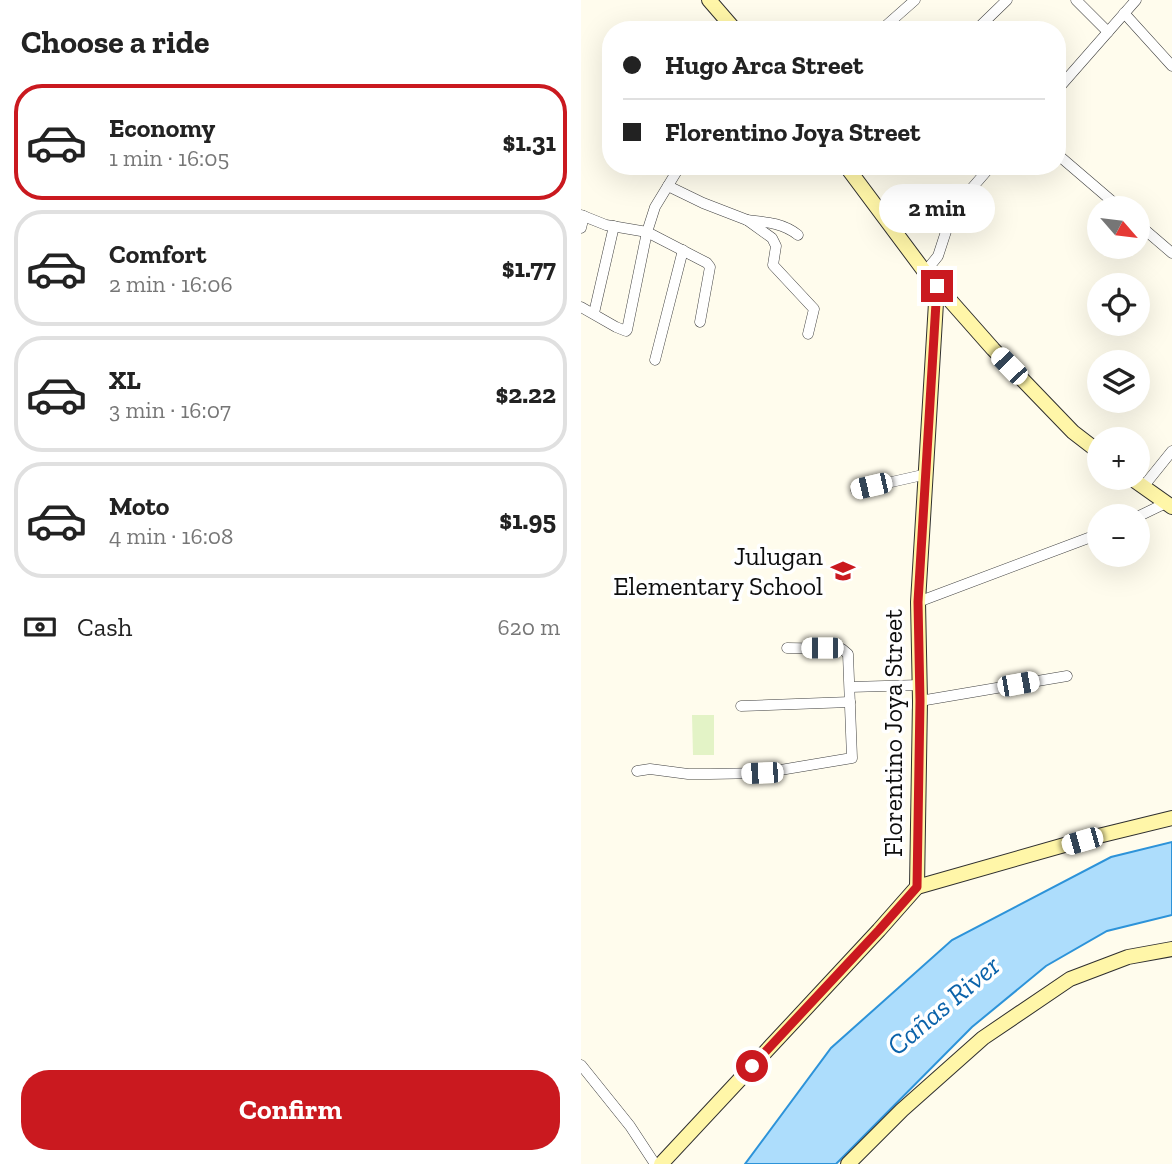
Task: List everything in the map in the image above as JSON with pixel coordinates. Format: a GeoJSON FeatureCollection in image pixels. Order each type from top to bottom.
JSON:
{"type":"FeatureCollection","features":[{"type":"Feature","properties":{"kind":"street"},"geometry":{"type":"LineString","coordinates":[[709,0],[727,21]]}},
{"type":"Feature","properties":{"kind":"street"},"geometry":{"type":"LineString","coordinates":[[891,21],[915,0]]}},
{"type":"Feature","properties":{"kind":"street"},"geometry":{"type":"LineString","coordinates":[[985,21],[1007,0]]}},
{"type":"Feature","properties":{"kind":"street"},"geometry":{"type":"LineString","coordinates":[[1076,0],[1108,32]]}},
{"type":"Feature","properties":{"kind":"street"},"geometry":{"type":"LineString","coordinates":[[1066,80],[1136,0]]}},
{"type":"Feature","properties":{"kind":"street"},"geometry":{"type":"LineString","coordinates":[[1125,13],[1172,66]]}},
{"type":"Feature","properties":{"kind":"street"},"geometry":{"type":"LineString","coordinates":[[1066,162],[1106,196]]}},
{"type":"Feature","properties":{"kind":"street"},"geometry":{"type":"LineString","coordinates":[[581,307],[616,327],[627,330],[647,232],[655,207],[675,175]]}},
{"type":"Feature","properties":{"kind":"street"},"geometry":{"type":"LineString","coordinates":[[853,175],[937,286],[993,349],[1073,432],[1087,443]]}},
{"type":"Feature","properties":{"kind":"street"},"geometry":{"type":"LineString","coordinates":[[925,272],[938,256],[953,210],[983,175]]}},
{"type":"Feature","properties":{"kind":"street"},"geometry":{"type":"LineString","coordinates":[[668,186],[747,220],[773,223],[789,228],[798,235]]}},
{"type":"Feature","properties":{"kind":"street"},"geometry":{"type":"LineString","coordinates":[[581,228],[582,216],[606,225],[647,232],[707,263],[710,267],[700,321]]}},
{"type":"Feature","properties":{"kind":"street"},"geometry":{"type":"LineString","coordinates":[[747,220],[772,238],[776,246],[773,265],[814,309],[808,334]]}},
{"type":"Feature","properties":{"kind":"street"},"geometry":{"type":"LineString","coordinates":[[594,313],[614,226]]}},
{"type":"Feature","properties":{"kind":"street"},"geometry":{"type":"LineString","coordinates":[[1150,234],[1172,253]]}},
{"type":"Feature","properties":{"kind":"street"},"geometry":{"type":"LineString","coordinates":[[656,360],[683,250]]}},
{"type":"Feature","properties":{"kind":"street","name":"Florentino Joya Street"},"geometry":{"type":"LineString","coordinates":[[917,887],[920,701],[918,602],[937,286]]}},
{"type":"Feature","properties":{"kind":"street"},"geometry":{"type":"LineString","coordinates":[[1150,470],[1172,451]]}},
{"type":"Feature","properties":{"kind":"street"},"geometry":{"type":"LineString","coordinates":[[856,489],[927,474]]}},
{"type":"Feature","properties":{"kind":"street"},"geometry":{"type":"LineString","coordinates":[[1148,490],[1169,505]]}},
{"type":"Feature","properties":{"kind":"street"},"geometry":{"type":"LineString","coordinates":[[1150,512],[1169,505]]}},
{"type":"Feature","properties":{"kind":"street"},"geometry":{"type":"LineString","coordinates":[[918,602],[1087,539]]}},
{"type":"Feature","properties":{"kind":"street"},"geometry":{"type":"LineString","coordinates":[[637,771],[650,769],[688,774],[762,773],[852,758],[848,654],[842,649],[787,648]]}},
{"type":"Feature","properties":{"kind":"street"},"geometry":{"type":"LineString","coordinates":[[920,701],[1067,676]]}},
{"type":"Feature","properties":{"kind":"street"},"geometry":{"type":"LineString","coordinates":[[850,687],[920,685]]}},
{"type":"Feature","properties":{"kind":"street"},"geometry":{"type":"LineString","coordinates":[[741,706],[850,702]]}},
{"type":"Feature","properties":{"kind":"street"},"geometry":{"type":"LineString","coordinates":[[581,1065],[658,1164],[917,887],[1172,818]]}},
{"type":"Feature","properties":{"kind":"street"},"geometry":{"type":"LineString","coordinates":[[848,1164],[902,1110],[983,1038],[1070,979],[1128,957],[1172,949]]}},
{"type":"Feature","properties":{"kind":"green space"},"geometry":{"type":"Polygon","coordinates":[[[692,715],[714,715],[714,755],[693,755],[692,715]]]}},
{"type":"Feature","properties":{"kind":"water","name":"Cañas River"},"geometry":{"type":"Polygon","coordinates":[[[1172,842],[1172,915],[1107,931],[1046,966],[972,1027],[836,1164],[745,1164],[831,1048],[952,940],[1111,857],[1172,842]]]}},
{"type":"Feature","properties":{"kind":"place","name":"Julugan Elementary School"},"geometry":{"type":"Point","coordinates":[843,571]}},
{"type":"Feature","properties":{"kind":"route"},"geometry":{"type":"LineString","coordinates":[[752,1066],[917,887],[920,701],[918,602],[937,286]]}}]}
